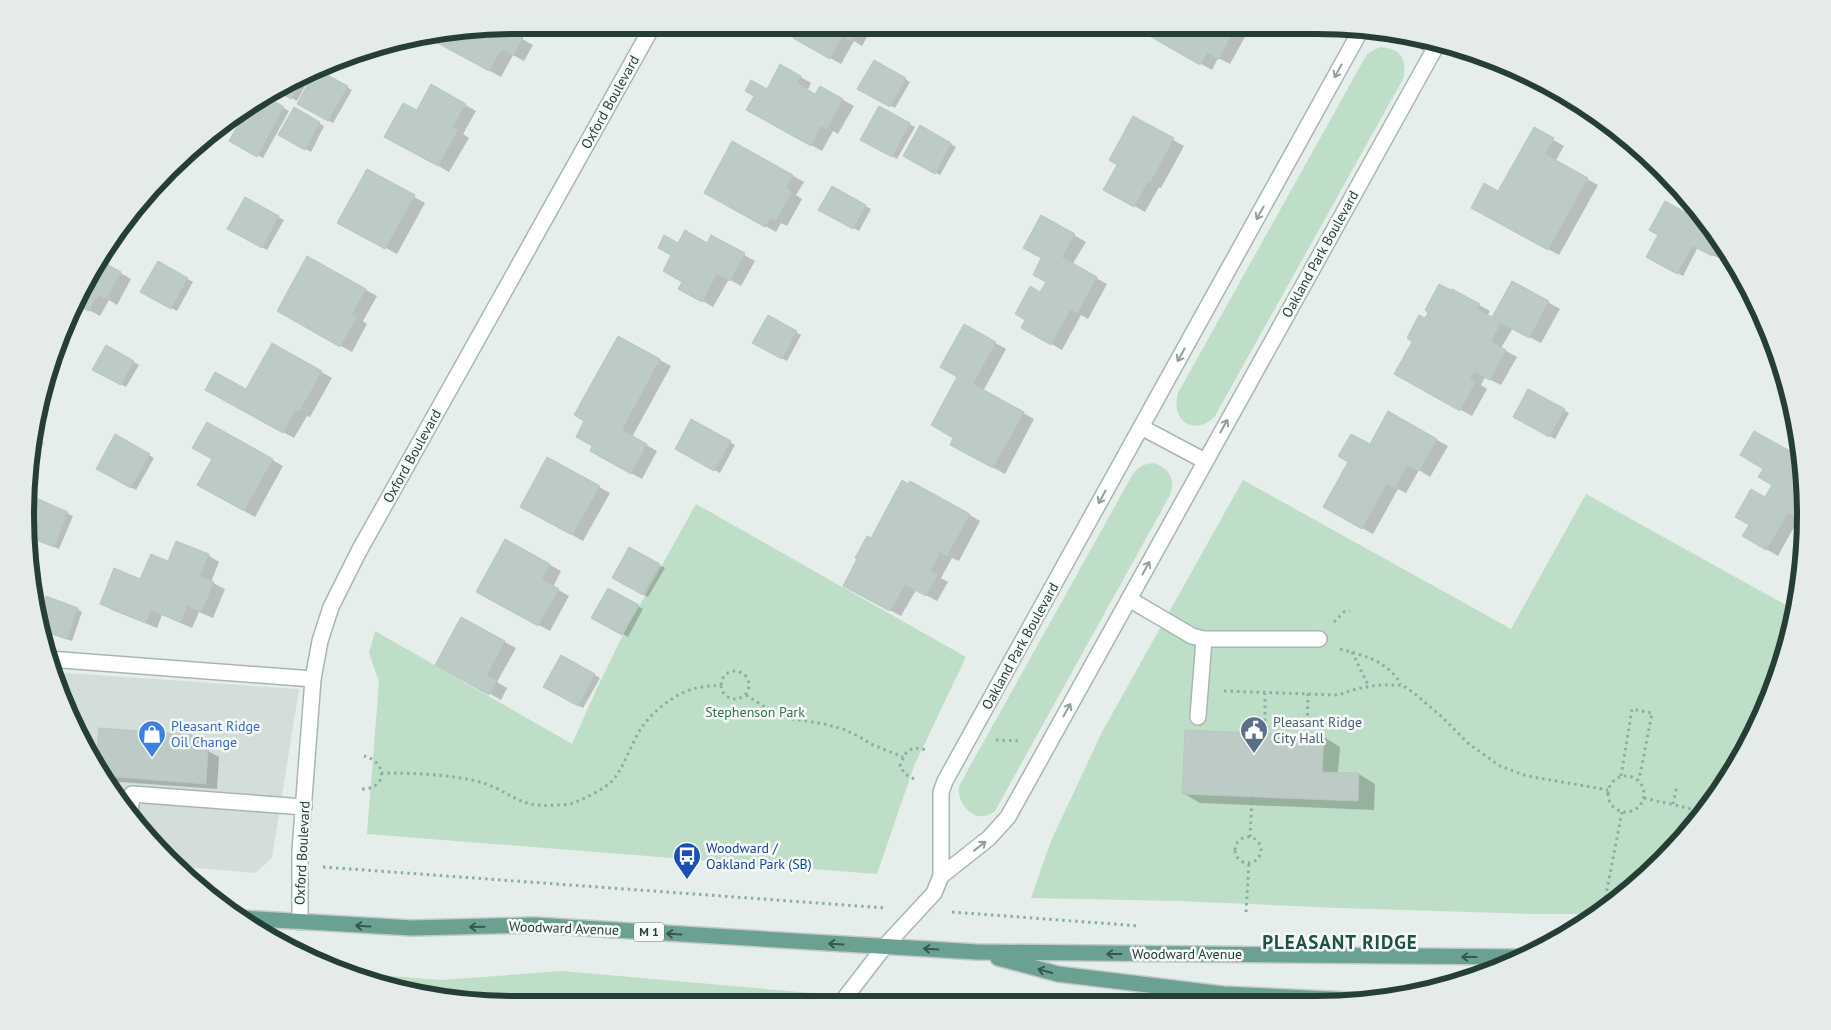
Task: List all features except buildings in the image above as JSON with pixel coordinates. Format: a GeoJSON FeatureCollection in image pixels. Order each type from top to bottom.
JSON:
{"type":"FeatureCollection","features":[{"type":"Feature","properties":{"kind":"main road","name":"Woodward Avenue"},"geometry":{"type":"LineString","coordinates":[[254,919],[412,928],[534,925],[977,952],[1507,957]]}},
{"type":"Feature","properties":{"kind":"main road","name":"Woodward Avenue"},"geometry":{"type":"LineString","coordinates":[[977,952],[1058,974],[1223,994],[1266,996]]}},
{"type":"Feature","properties":{"kind":"street","name":"Oxford Boulevard"},"geometry":{"type":"LineString","coordinates":[[300,922],[300,851],[313,679],[320,641],[331,608],[359,551],[648,34]]}},
{"type":"Feature","properties":{"kind":"street","name":"Oakland Park Boulevard"},"geometry":{"type":"LineString","coordinates":[[846,996],[885,946],[934,894],[941,876],[941,792],[945,781],[1358,36]]}},
{"type":"Feature","properties":{"kind":"street","name":"Oakland Park Boulevard"},"geometry":{"type":"LineString","coordinates":[[941,876],[989,838],[1008,817],[1434,49]]}},
{"type":"Feature","properties":{"kind":"street"},"geometry":{"type":"LineString","coordinates":[[1141,427],[1205,461]]}},
{"type":"Feature","properties":{"kind":"street"},"geometry":{"type":"LineString","coordinates":[[1128,599],[1192,636],[1204,639],[1319,639]]}},
{"type":"Feature","properties":{"kind":"street"},"geometry":{"type":"LineString","coordinates":[[1198,717],[1204,639]]}},
{"type":"Feature","properties":{"kind":"street"},"geometry":{"type":"LineString","coordinates":[[56,660],[313,679]]}},
{"type":"Feature","properties":{"kind":"street"},"geometry":{"type":"LineString","coordinates":[[131,805],[132,794],[304,807]]}},
{"type":"Feature","properties":{"kind":"path"},"geometry":{"type":"LineString","coordinates":[[1330,626],[1344,612],[1350,610]]}},
{"type":"Feature","properties":{"kind":"path"},"geometry":{"type":"LineString","coordinates":[[1337,648],[1362,654],[1377,661],[1394,673],[1402,685],[1442,717],[1469,744],[1500,766],[1527,776],[1608,790]]}},
{"type":"Feature","properties":{"kind":"path"},"geometry":{"type":"LineString","coordinates":[[1352,652],[1369,687]]}},
{"type":"Feature","properties":{"kind":"path"},"geometry":{"type":"LineString","coordinates":[[734,670],[746,676],[750,689],[740,699],[733,700],[726,697],[720,685],[722,678],[734,670]]}},
{"type":"Feature","properties":{"kind":"path"},"geometry":{"type":"LineString","coordinates":[[381,772],[453,777],[478,781],[523,803],[541,806],[568,804],[592,794],[612,781],[626,760],[642,727],[655,712],[676,697],[696,688],[720,685]]}},
{"type":"Feature","properties":{"kind":"path"},"geometry":{"type":"LineString","coordinates":[[1200,690],[1265,694],[1338,695],[1356,688],[1402,685]]}},
{"type":"Feature","properties":{"kind":"path"},"geometry":{"type":"LineString","coordinates":[[1265,694],[1265,734]]}},
{"type":"Feature","properties":{"kind":"path"},"geometry":{"type":"LineString","coordinates":[[1307,735],[1308,694]]}},
{"type":"Feature","properties":{"kind":"path"},"geometry":{"type":"LineString","coordinates":[[746,695],[776,714],[843,729],[873,745],[903,757]]}},
{"type":"Feature","properties":{"kind":"path"},"geometry":{"type":"LineString","coordinates":[[1621,776],[1632,709],[1652,713],[1639,780]]}},
{"type":"Feature","properties":{"kind":"path"},"geometry":{"type":"LineString","coordinates":[[994,740],[1023,742]]}},
{"type":"Feature","properties":{"kind":"path"},"geometry":{"type":"LineString","coordinates":[[914,779],[905,774],[900,766],[903,757],[909,749],[918,748],[926,750]]}},
{"type":"Feature","properties":{"kind":"path"},"geometry":{"type":"LineString","coordinates":[[362,789],[370,789],[377,784],[381,772],[380,766],[376,761],[364,756]]}},
{"type":"Feature","properties":{"kind":"path"},"geometry":{"type":"LineString","coordinates":[[1621,776],[1630,776],[1639,780],[1644,789],[1644,798],[1640,807],[1631,812],[1622,812],[1613,808],[1608,799],[1608,790],[1613,781],[1621,776]]}},
{"type":"Feature","properties":{"kind":"path"},"geometry":{"type":"LineString","coordinates":[[1673,804],[1677,786]]}},
{"type":"Feature","properties":{"kind":"path"},"geometry":{"type":"LineString","coordinates":[[1250,837],[1252,797]]}},
{"type":"Feature","properties":{"kind":"path"},"geometry":{"type":"LineString","coordinates":[[1644,798],[1696,810]]}},
{"type":"Feature","properties":{"kind":"path"},"geometry":{"type":"LineString","coordinates":[[1605,900],[1622,812]]}},
{"type":"Feature","properties":{"kind":"path"},"geometry":{"type":"LineString","coordinates":[[1244,837],[1256,839],[1260,844],[1260,857],[1255,862],[1249,863],[1243,863],[1234,853],[1238,841],[1244,837]]}},
{"type":"Feature","properties":{"kind":"path"},"geometry":{"type":"LineString","coordinates":[[1246,912],[1249,863]]}},
{"type":"Feature","properties":{"kind":"shaded area"},"geometry":{"type":"Polygon","coordinates":[[[60,672],[299,689],[272,858],[255,873],[188,867],[175,855],[133,808],[98,756],[83,728],[60,672]]]}},
{"type":"Feature","properties":{"kind":"green space"},"geometry":{"type":"Polygon","coordinates":[[[1380,47],[1393,50],[1401,56],[1404,66],[1403,79],[1215,416],[1208,422],[1200,425],[1193,426],[1186,423],[1181,419],[1178,412],[1178,393],[1367,54],[1380,47]]]}},
{"type":"Feature","properties":{"kind":"green space"},"geometry":{"type":"Polygon","coordinates":[[[1153,463],[1159,465],[1170,475],[1172,489],[1170,495],[995,811],[982,816],[969,812],[961,800],[959,786],[1134,472],[1143,465],[1153,463]]]}},
{"type":"Feature","properties":{"kind":"green space"},"geometry":{"type":"Polygon","coordinates":[[[1243,480],[1511,629],[1586,494],[1788,606],[1781,640],[1761,699],[1733,756],[1716,782],[1698,808],[1656,855],[1609,897],[1584,914],[1031,898],[1051,841],[1102,732],[1243,480]]]}},
{"type":"Feature","properties":{"kind":"green space","name":"Stephenson Park"},"geometry":{"type":"Polygon","coordinates":[[[696,504],[966,657],[914,766],[877,874],[367,834],[379,682],[369,653],[375,631],[572,744],[623,635],[696,504]]]}},
{"type":"Feature","properties":{"kind":"green space"},"geometry":{"type":"Polygon","coordinates":[[[562,971],[811,993],[809,996],[484,995],[421,987],[372,975],[442,980],[562,971]]]}},
{"type":"Feature","properties":{"kind":"green space"},"geometry":{"type":"Polygon","coordinates":[[[884,994],[910,996],[882,996],[884,994]]]}},
{"type":"Feature","properties":{"kind":"place","name":"Pleasant Ridge City Hall"},"geometry":{"type":"Point","coordinates":[1254,754]}},
{"type":"Feature","properties":{"kind":"place","name":"Pleasant Ridge Oil Change"},"geometry":{"type":"Point","coordinates":[152,758]}},
{"type":"Feature","properties":{"kind":"place","name":"Woodward / Oakland Park (SB)"},"geometry":{"type":"Point","coordinates":[687,880]}},
{"type":"Feature","properties":{"kind":"district","name":"PLEASANT RIDGE"},"geometry":{"type":"Point","coordinates":[1340,942]}}]}
